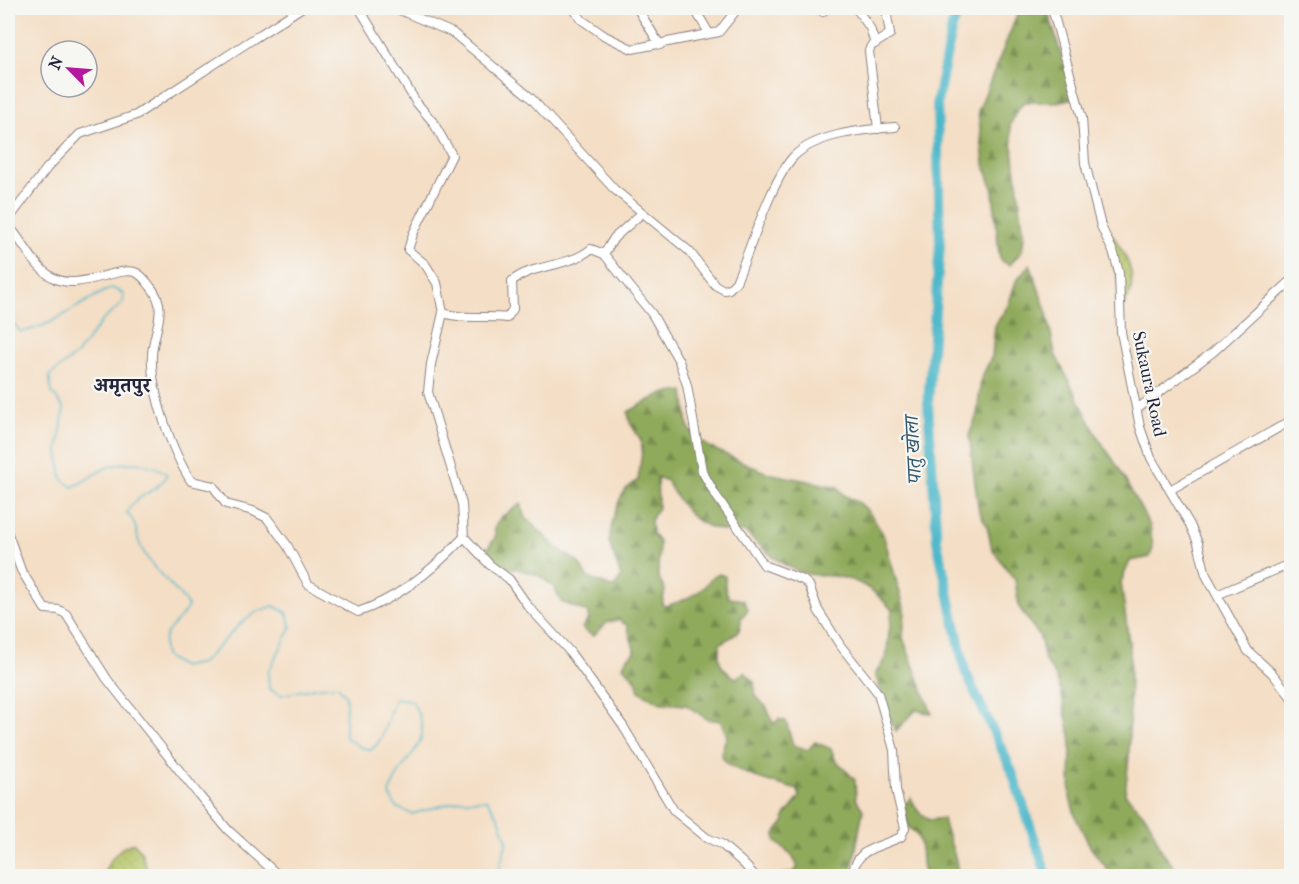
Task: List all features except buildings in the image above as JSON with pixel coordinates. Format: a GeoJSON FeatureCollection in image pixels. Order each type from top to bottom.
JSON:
{"type":"FeatureCollection","features":[{"type":"Feature","properties":{"kind":"street"},"geometry":{"type":"LineString","coordinates":[[8,220],[40,177],[80,134],[136,115],[301,8]]}},
{"type":"Feature","properties":{"kind":"street"},"geometry":{"type":"LineString","coordinates":[[359,8],[416,102],[433,122],[452,155],[413,234],[408,250],[425,264],[437,283],[443,313],[434,349],[428,392],[462,504],[464,537],[490,565],[509,579],[528,606],[570,652],[623,726],[674,811],[707,838],[728,850],[755,876]]}},
{"type":"Feature","properties":{"kind":"street"},"geometry":{"type":"LineString","coordinates":[[395,8],[453,33],[530,97],[614,189],[688,251],[715,285],[724,290],[729,289],[736,282],[774,190],[794,156],[826,139],[895,127]]}},
{"type":"Feature","properties":{"kind":"street"},"geometry":{"type":"LineString","coordinates":[[573,8],[582,20],[605,36],[632,49],[719,32],[738,8]]}},
{"type":"Feature","properties":{"kind":"street"},"geometry":{"type":"LineString","coordinates":[[638,8],[660,45]]}},
{"type":"Feature","properties":{"kind":"street"},"geometry":{"type":"LineString","coordinates":[[694,8],[709,33]]}},
{"type":"Feature","properties":{"kind":"street"},"geometry":{"type":"LineString","coordinates":[[856,8],[870,28],[874,44]]}},
{"type":"Feature","properties":{"kind":"street"},"geometry":{"type":"LineString","coordinates":[[878,129],[869,51],[874,44],[890,34],[887,16],[889,8]]}},
{"type":"Feature","properties":{"kind":"street","name":"Sukaura Road"},"geometry":{"type":"LineString","coordinates":[[1052,8],[1082,118],[1085,164],[1101,226],[1114,254],[1119,273],[1121,332],[1137,409],[1151,458],[1190,525],[1198,543],[1206,575],[1219,594],[1248,651],[1272,673],[1292,698]]}},
{"type":"Feature","properties":{"kind":"street"},"geometry":{"type":"LineString","coordinates":[[604,254],[614,238],[642,213]]}},
{"type":"Feature","properties":{"kind":"street"},"geometry":{"type":"LineString","coordinates":[[8,225],[51,277],[62,282],[86,280],[130,271],[137,273],[149,285],[156,294],[161,309],[152,355],[159,409],[185,471],[191,481],[213,486],[226,504],[253,511],[267,518],[287,545],[308,584],[358,612],[414,582],[437,566],[464,537]]}},
{"type":"Feature","properties":{"kind":"street"},"geometry":{"type":"LineString","coordinates":[[443,313],[458,318],[491,316],[507,318],[513,309],[512,282],[520,275],[570,261],[591,249],[604,254],[652,314],[679,361],[687,385],[702,471],[715,494],[765,565],[809,585],[818,610],[840,645],[878,693],[894,750],[896,790],[905,828],[901,837],[867,849],[860,854],[852,876]]}},
{"type":"Feature","properties":{"kind":"street"},"geometry":{"type":"LineString","coordinates":[[1137,409],[1213,352],[1292,280]]}},
{"type":"Feature","properties":{"kind":"street"},"geometry":{"type":"LineString","coordinates":[[1170,490],[1292,420]]}},
{"type":"Feature","properties":{"kind":"street"},"geometry":{"type":"LineString","coordinates":[[8,534],[21,570],[45,609],[66,614],[107,679],[198,794],[228,830],[279,876]]}},
{"type":"Feature","properties":{"kind":"street"},"geometry":{"type":"LineString","coordinates":[[1219,594],[1292,563]]}},
{"type":"Feature","properties":{"kind":"green space"},"geometry":{"type":"Polygon","coordinates":[[[1020,8],[1047,8],[1071,87],[1071,99],[1057,102],[1025,102],[1018,109],[1010,125],[1024,236],[1022,251],[1010,265],[1001,261],[999,254],[993,190],[984,163],[978,111],[1020,8]]]}},
{"type":"Feature","properties":{"kind":"green space"},"geometry":{"type":"Polygon","coordinates":[[[1105,226],[1124,254],[1131,274],[1132,284],[1124,305],[1105,226]]]}},
{"type":"Feature","properties":{"kind":"green space"},"geometry":{"type":"Polygon","coordinates":[[[1030,264],[1047,313],[1055,354],[1099,439],[1118,467],[1150,526],[1153,547],[1150,557],[1130,561],[1121,582],[1130,650],[1129,757],[1125,794],[1148,819],[1162,851],[1181,876],[1113,876],[1091,848],[1076,818],[1070,798],[1071,739],[1061,692],[1055,675],[1045,661],[1040,637],[1019,607],[1015,580],[992,549],[987,526],[979,511],[969,435],[977,415],[981,379],[992,356],[995,325],[1008,306],[1016,281],[1030,264]]]}},
{"type":"Feature","properties":{"kind":"green space"},"geometry":{"type":"Polygon","coordinates":[[[684,391],[688,426],[694,436],[711,448],[767,473],[838,487],[844,495],[861,504],[869,512],[883,534],[905,610],[903,638],[932,714],[916,710],[896,731],[875,675],[886,657],[892,610],[886,603],[866,587],[851,580],[792,569],[771,555],[745,532],[730,532],[707,526],[697,520],[681,504],[667,481],[657,477],[658,507],[651,521],[652,533],[659,542],[658,576],[665,590],[662,604],[665,606],[684,600],[704,588],[713,576],[719,574],[725,576],[725,588],[729,598],[743,600],[748,610],[741,618],[738,632],[720,644],[721,664],[736,678],[745,672],[754,682],[756,696],[767,708],[773,724],[779,719],[786,721],[793,745],[808,750],[815,742],[831,749],[835,759],[855,780],[856,799],[863,810],[851,876],[777,876],[793,872],[798,867],[791,854],[776,842],[775,834],[785,821],[784,817],[800,797],[798,790],[742,772],[724,760],[721,753],[727,735],[720,721],[707,719],[686,705],[661,703],[639,691],[636,680],[623,666],[626,659],[635,652],[627,625],[618,620],[608,622],[593,636],[582,628],[589,619],[587,612],[561,602],[555,588],[540,576],[519,569],[500,567],[485,552],[495,538],[495,526],[501,517],[521,504],[526,518],[555,546],[579,563],[587,577],[611,587],[615,586],[621,577],[609,542],[612,523],[619,501],[626,489],[638,480],[642,452],[641,440],[630,423],[628,412],[661,394],[684,391]]]}},
{"type":"Feature","properties":{"kind":"green space"},"geometry":{"type":"Polygon","coordinates":[[[911,798],[918,811],[929,820],[943,818],[956,861],[957,876],[925,876],[920,843],[918,837],[908,827],[904,805],[911,798]]]}},
{"type":"Feature","properties":{"kind":"green space"},"geometry":{"type":"Polygon","coordinates":[[[134,843],[141,851],[149,876],[111,876],[105,870],[113,857],[124,847],[134,843]]]}},
{"type":"Feature","properties":{"kind":"waterway","name":"पातु खोला"},"geometry":{"type":"LineString","coordinates":[[960,8],[952,27],[937,102],[940,244],[928,403],[937,541],[965,671],[1011,769],[1047,876]]}},
{"type":"Feature","properties":{"kind":"waterway"},"geometry":{"type":"LineString","coordinates":[[8,274],[13,281],[8,303]]}},
{"type":"Feature","properties":{"kind":"waterway"},"geometry":{"type":"LineString","coordinates":[[8,307],[9,319],[21,332],[45,325],[112,288],[124,294],[123,303],[102,321],[76,355],[49,376],[52,393],[64,408],[58,451],[62,479],[72,487],[106,468],[126,463],[148,465],[167,474],[158,485],[135,502],[127,513],[134,523],[139,542],[148,559],[188,606],[164,639],[165,656],[182,667],[202,663],[240,624],[258,611],[274,606],[287,613],[291,628],[268,672],[269,689],[281,695],[319,687],[338,686],[346,696],[345,737],[360,747],[371,750],[381,739],[396,698],[412,701],[421,721],[422,736],[389,793],[396,807],[412,814],[461,800],[487,800],[499,818],[507,841],[497,876]]}},
{"type":"Feature","properties":{"kind":"district","name":"अमृतपुर"},"geometry":{"type":"Point","coordinates":[122,385]}}]}
